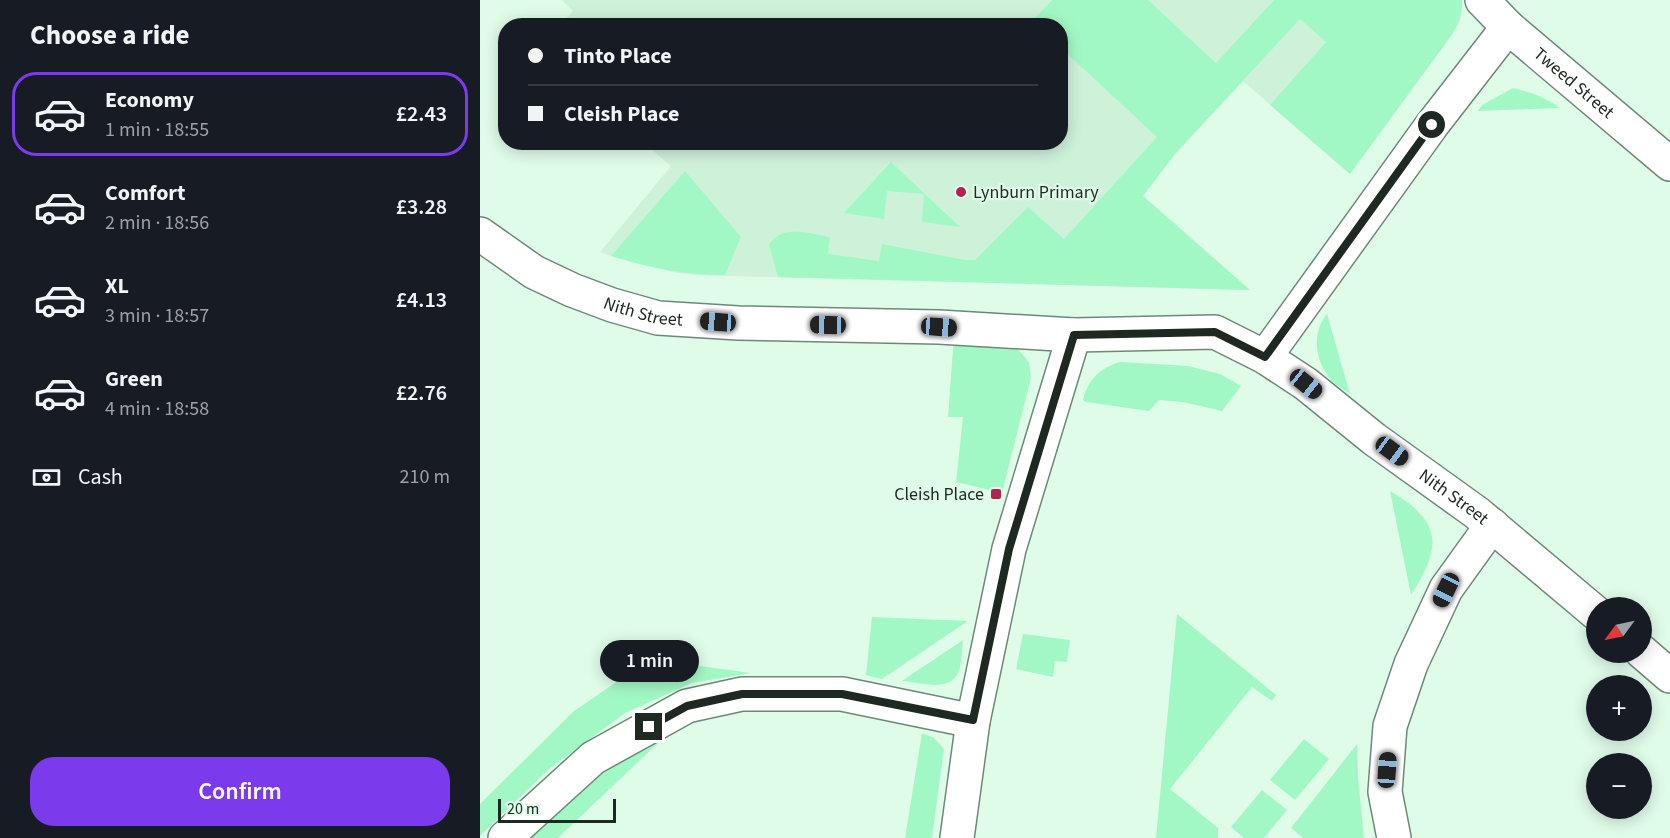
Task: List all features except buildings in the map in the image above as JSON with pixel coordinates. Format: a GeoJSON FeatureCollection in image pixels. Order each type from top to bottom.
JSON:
{"type":"FeatureCollection","features":[{"type":"Feature","properties":{"kind":"street","name":"Tweed Street"},"geometry":{"type":"LineString","coordinates":[[1482,0],[1508,27],[1670,164]]}},
{"type":"Feature","properties":{"kind":"street"},"geometry":{"type":"LineString","coordinates":[[1265,357],[1432,125],[1508,27]]}},
{"type":"Feature","properties":{"kind":"street","name":"Nith Street"},"geometry":{"type":"LineString","coordinates":[[480,234],[534,272],[572,290],[612,305],[658,318],[738,323],[939,327],[1074,335],[1215,332],[1265,357],[1306,384],[1374,439],[1492,525],[1586,605]]}},
{"type":"Feature","properties":{"kind":"street"},"geometry":{"type":"LineString","coordinates":[[957,838],[973,720],[1009,549],[1074,335]]}},
{"type":"Feature","properties":{"kind":"street"},"geometry":{"type":"LineString","coordinates":[[1394,838],[1385,792],[1390,726],[1411,664],[1446,590],[1492,525]]}},
{"type":"Feature","properties":{"kind":"street"},"geometry":{"type":"LineString","coordinates":[[1652,660],[1670,676]]}},
{"type":"Feature","properties":{"kind":"street"},"geometry":{"type":"LineString","coordinates":[[505,838],[592,758],[687,706],[742,694],[842,694],[973,720]]}},
{"type":"Feature","properties":{"kind":"shaded area"},"geometry":{"type":"Polygon","coordinates":[[[562,0],[1462,0],[1460,21],[1451,36],[1350,174],[1243,81],[1175,154],[1143,196],[1250,290],[694,275],[672,272],[600,252],[671,166],[652,150],[1068,150],[1068,18],[567,18],[573,11],[562,0]]]}},
{"type":"Feature","properties":{"kind":"green space"},"geometry":{"type":"Polygon","coordinates":[[[1052,0],[1148,0],[1216,63],[1274,0],[1462,0],[1462,10],[1451,36],[1350,174],[1270,105],[1326,42],[1300,19],[1175,154],[1143,196],[1250,290],[778,277],[769,245],[781,234],[789,232],[805,232],[830,237],[828,254],[879,261],[882,244],[975,260],[1028,207],[1064,239],[1157,137],[1068,54],[1068,18],[1035,18],[1052,0]]]}},
{"type":"Feature","properties":{"kind":"green space"},"geometry":{"type":"Polygon","coordinates":[[[1513,88],[1537,95],[1560,108],[1478,111],[1482,105],[1513,88]]]}},
{"type":"Feature","properties":{"kind":"green space"},"geometry":{"type":"Polygon","coordinates":[[[891,162],[960,227],[922,222],[924,194],[887,191],[884,219],[844,213],[891,162]]]}},
{"type":"Feature","properties":{"kind":"green space"},"geometry":{"type":"Polygon","coordinates":[[[685,171],[741,237],[725,275],[668,270],[611,256],[685,171]]]}},
{"type":"Feature","properties":{"kind":"green space"},"geometry":{"type":"Polygon","coordinates":[[[1327,314],[1350,394],[1331,380],[1318,356],[1317,338],[1327,314]]]}},
{"type":"Feature","properties":{"kind":"green space"},"geometry":{"type":"Polygon","coordinates":[[[954,336],[1017,348],[1029,362],[1031,378],[1002,493],[956,482],[963,417],[948,417],[954,336]]]}},
{"type":"Feature","properties":{"kind":"green space"},"geometry":{"type":"Polygon","coordinates":[[[1120,362],[1188,366],[1220,374],[1241,386],[1222,411],[1183,402],[1159,400],[1149,411],[1083,400],[1088,386],[1096,375],[1120,362]]]}},
{"type":"Feature","properties":{"kind":"green space"},"geometry":{"type":"Polygon","coordinates":[[[1390,491],[1420,514],[1428,525],[1432,537],[1432,549],[1428,563],[1411,595],[1390,491]]]}},
{"type":"Feature","properties":{"kind":"green space"},"geometry":{"type":"Polygon","coordinates":[[[1177,614],[1276,695],[1272,701],[1252,687],[1170,789],[1218,828],[1218,838],[1156,838],[1177,614]]]}},
{"type":"Feature","properties":{"kind":"green space"},"geometry":{"type":"Polygon","coordinates":[[[872,617],[968,621],[882,679],[866,675],[872,617]]]}},
{"type":"Feature","properties":{"kind":"green space"},"geometry":{"type":"Polygon","coordinates":[[[1023,634],[1070,640],[1067,662],[1055,661],[1053,677],[1016,669],[1023,634]]]}},
{"type":"Feature","properties":{"kind":"green space"},"geometry":{"type":"Polygon","coordinates":[[[963,640],[960,666],[954,679],[941,685],[902,681],[963,640]]]}},
{"type":"Feature","properties":{"kind":"green space"},"geometry":{"type":"Polygon","coordinates":[[[664,661],[751,673],[692,683],[625,713],[549,769],[480,836],[480,804],[573,712],[622,678],[664,661]]]}},
{"type":"Feature","properties":{"kind":"green space"},"geometry":{"type":"Polygon","coordinates":[[[673,729],[558,838],[522,838],[599,768],[673,729]]]}},
{"type":"Feature","properties":{"kind":"green space"},"geometry":{"type":"Polygon","coordinates":[[[922,733],[934,738],[944,749],[932,838],[905,838],[922,733]]]}},
{"type":"Feature","properties":{"kind":"green space"},"geometry":{"type":"Polygon","coordinates":[[[1304,739],[1329,759],[1295,800],[1270,780],[1304,739]]]}},
{"type":"Feature","properties":{"kind":"green space"},"geometry":{"type":"Polygon","coordinates":[[[1357,744],[1364,838],[1303,838],[1291,828],[1357,744]]]}},
{"type":"Feature","properties":{"kind":"green space"},"geometry":{"type":"Polygon","coordinates":[[[1262,790],[1287,810],[1264,838],[1244,838],[1231,827],[1262,790]]]}},
{"type":"Feature","properties":{"kind":"place","name":"Lynburn Primary"},"geometry":{"type":"Point","coordinates":[961,192]}},
{"type":"Feature","properties":{"kind":"place","name":"Cleish Place"},"geometry":{"type":"Point","coordinates":[996,494]}},
{"type":"Feature","properties":{"kind":"route"},"geometry":{"type":"LineString","coordinates":[[649,727],[687,706],[742,694],[842,694],[973,720],[1009,549],[1074,335],[1215,332],[1265,357],[1432,125]]}}]}
